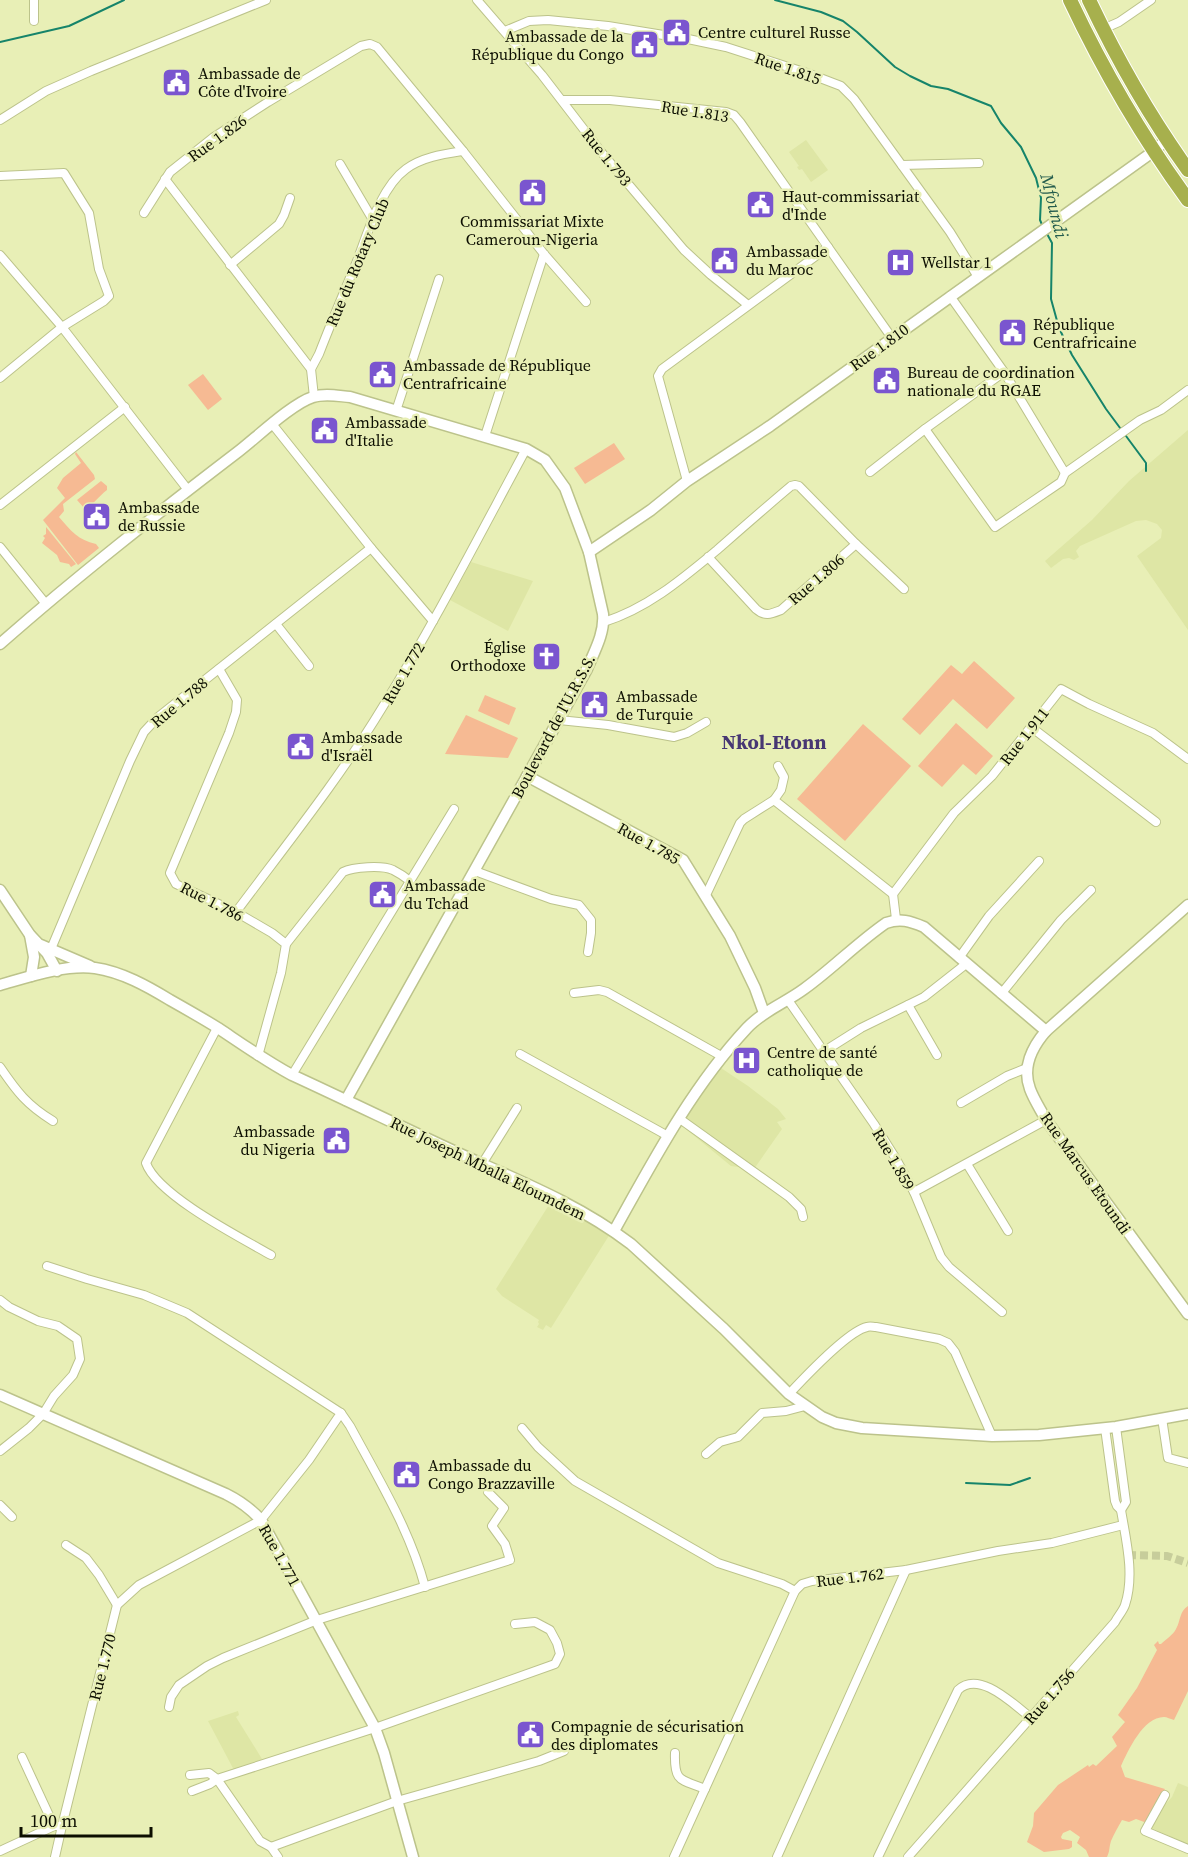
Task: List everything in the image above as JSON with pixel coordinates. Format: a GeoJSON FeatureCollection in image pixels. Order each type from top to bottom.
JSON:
{"type":"FeatureCollection","features":[{"type":"Feature","properties":{"kind":"highway"},"geometry":{"type":"LineString","coordinates":[[1070,0],[1101,61],[1154,151],[1188,200]]}},
{"type":"Feature","properties":{"kind":"highway"},"geometry":{"type":"LineString","coordinates":[[1089,0],[1166,140],[1188,170]]}},
{"type":"Feature","properties":{"kind":"street"},"geometry":{"type":"LineString","coordinates":[[34,0],[34,21]]}},
{"type":"Feature","properties":{"kind":"street"},"geometry":{"type":"LineString","coordinates":[[0,120],[46,90],[267,0]]}},
{"type":"Feature","properties":{"kind":"street","name":"Rue 1.793"},"geometry":{"type":"LineString","coordinates":[[477,0],[563,100],[602,153],[684,250],[748,305]]}},
{"type":"Feature","properties":{"kind":"street"},"geometry":{"type":"LineString","coordinates":[[1103,29],[1119,22],[1151,0]]}},
{"type":"Feature","properties":{"kind":"street","name":"Rue 1.815"},"geometry":{"type":"LineString","coordinates":[[505,31],[529,21],[585,23],[726,47],[841,86],[854,99],[902,165],[950,232],[978,277]]}},
{"type":"Feature","properties":{"kind":"street","name":"Rue 1.826"},"geometry":{"type":"LineString","coordinates":[[144,213],[170,172],[214,137],[361,46],[370,44],[377,47],[463,151]]}},
{"type":"Feature","properties":{"kind":"street","name":"Rue 1.813"},"geometry":{"type":"LineString","coordinates":[[563,100],[610,100],[726,112],[734,115],[892,338]]}},
{"type":"Feature","properties":{"kind":"street","name":"Rue 1.810"},"geometry":{"type":"LineString","coordinates":[[589,552],[651,510],[687,481],[770,426],[1154,151],[1166,140]]}},
{"type":"Feature","properties":{"kind":"street"},"geometry":{"type":"LineString","coordinates":[[463,151],[544,254],[586,302]]}},
{"type":"Feature","properties":{"kind":"street","name":"Rue du Rotary Club"},"geometry":{"type":"LineString","coordinates":[[314,397],[311,369],[389,187],[405,169],[417,162],[438,155],[463,151]]}},
{"type":"Feature","properties":{"kind":"street"},"geometry":{"type":"LineString","coordinates":[[902,165],[979,163]]}},
{"type":"Feature","properties":{"kind":"street"},"geometry":{"type":"LineString","coordinates":[[340,164],[373,220]]}},
{"type":"Feature","properties":{"kind":"street"},"geometry":{"type":"LineString","coordinates":[[0,176],[64,173],[89,213],[99,269],[109,293],[108,299],[62,327],[0,378]]}},
{"type":"Feature","properties":{"kind":"street"},"geometry":{"type":"LineString","coordinates":[[165,179],[311,369]]}},
{"type":"Feature","properties":{"kind":"street"},"geometry":{"type":"LineString","coordinates":[[230,265],[279,224],[290,198]]}},
{"type":"Feature","properties":{"kind":"street"},"geometry":{"type":"LineString","coordinates":[[687,481],[658,376],[662,369],[828,247]]}},
{"type":"Feature","properties":{"kind":"street"},"geometry":{"type":"LineString","coordinates":[[485,436],[544,254]]}},
{"type":"Feature","properties":{"kind":"street"},"geometry":{"type":"LineString","coordinates":[[0,255],[62,327],[188,490]]}},
{"type":"Feature","properties":{"kind":"street"},"geometry":{"type":"LineString","coordinates":[[396,411],[439,279]]}},
{"type":"Feature","properties":{"kind":"street"},"geometry":{"type":"LineString","coordinates":[[950,296],[1004,372],[1065,473]]}},
{"type":"Feature","properties":{"kind":"street"},"geometry":{"type":"LineString","coordinates":[[870,472],[1004,372]]}},
{"type":"Feature","properties":{"kind":"street"},"geometry":{"type":"LineString","coordinates":[[925,429],[995,527],[1061,482],[1065,473],[1140,420],[1161,410],[1188,390]]}},
{"type":"Feature","properties":{"kind":"street"},"geometry":{"type":"LineString","coordinates":[[0,644],[46,604],[290,411],[314,397],[331,395],[350,397],[485,436],[526,449],[545,460],[565,488],[589,552],[604,622]]}},
{"type":"Feature","properties":{"kind":"street"},"geometry":{"type":"LineString","coordinates":[[0,505],[125,407]]}},
{"type":"Feature","properties":{"kind":"street"},"geometry":{"type":"LineString","coordinates":[[273,425],[371,548],[433,621]]}},
{"type":"Feature","properties":{"kind":"street","name":"Rue 1.772"},"geometry":{"type":"LineString","coordinates":[[236,912],[356,749],[382,708],[433,621],[526,449]]}},
{"type":"Feature","properties":{"kind":"street","name":"Rue 1.806"},"geometry":{"type":"LineString","coordinates":[[604,622],[658,597],[791,486],[799,486],[856,544],[781,610],[770,615],[762,614],[756,609],[708,557]]}},
{"type":"Feature","properties":{"kind":"street"},"geometry":{"type":"LineString","coordinates":[[856,544],[904,589]]}},
{"type":"Feature","properties":{"kind":"street"},"geometry":{"type":"LineString","coordinates":[[0,547],[46,604]]}},
{"type":"Feature","properties":{"kind":"street","name":"Rue 1.788"},"geometry":{"type":"LineString","coordinates":[[46,947],[144,732],[157,718],[371,548]]}},
{"type":"Feature","properties":{"kind":"street","name":"Boulevard de l'U.R.S.S."},"geometry":{"type":"LineString","coordinates":[[346,1100],[587,669],[604,622]]}},
{"type":"Feature","properties":{"kind":"street"},"geometry":{"type":"LineString","coordinates":[[276,624],[309,666]]}},
{"type":"Feature","properties":{"kind":"street","name":"Rue 1.786"},"geometry":{"type":"LineString","coordinates":[[219,669],[237,700],[236,712],[170,873],[176,884],[236,912],[286,944]]}},
{"type":"Feature","properties":{"kind":"street","name":"Rue 1.911"},"geometry":{"type":"LineString","coordinates":[[893,894],[954,813],[992,776],[1061,689],[1153,733],[1188,759]]}},
{"type":"Feature","properties":{"kind":"street"},"geometry":{"type":"LineString","coordinates":[[559,720],[675,736],[687,733],[706,722]]}},
{"type":"Feature","properties":{"kind":"street"},"geometry":{"type":"LineString","coordinates":[[1030,727],[1156,822]]}},
{"type":"Feature","properties":{"kind":"street"},"geometry":{"type":"LineString","coordinates":[[706,895],[741,823],[774,800],[781,790],[784,777],[778,766]]}},
{"type":"Feature","properties":{"kind":"street","name":"Rue 1.785"},"geometry":{"type":"LineString","coordinates":[[527,777],[684,860],[730,936],[755,988],[764,1013]]}},
{"type":"Feature","properties":{"kind":"street"},"geometry":{"type":"LineString","coordinates":[[774,800],[893,894],[896,920]]}},
{"type":"Feature","properties":{"kind":"street"},"geometry":{"type":"LineString","coordinates":[[292,1075],[454,809]]}},
{"type":"Feature","properties":{"kind":"street"},"geometry":{"type":"LineString","coordinates":[[823,1052],[861,1028],[924,997],[963,961],[989,916],[1039,861]]}},
{"type":"Feature","properties":{"kind":"street"},"geometry":{"type":"LineString","coordinates":[[258,1056],[286,944],[343,872],[349,869],[388,868],[410,881]]}},
{"type":"Feature","properties":{"kind":"street"},"geometry":{"type":"LineString","coordinates":[[475,871],[551,899],[579,905],[591,920],[588,952]]}},
{"type":"Feature","properties":{"kind":"street"},"geometry":{"type":"LineString","coordinates":[[0,890],[30,935],[46,947],[93,968]]}},
{"type":"Feature","properties":{"kind":"street"},"geometry":{"type":"LineString","coordinates":[[1001,994],[1061,920],[1091,890]]}},
{"type":"Feature","properties":{"kind":"street"},"geometry":{"type":"LineString","coordinates":[[962,1102],[1007,1076],[1027,1068],[1032,1050],[1046,1030],[1188,905]]}},
{"type":"Feature","properties":{"kind":"street"},"geometry":{"type":"LineString","coordinates":[[614,1231],[668,1136],[723,1057],[748,1028],[764,1013],[805,989],[886,923],[896,920],[910,921],[924,927],[1046,1030]]}},
{"type":"Feature","properties":{"kind":"street"},"geometry":{"type":"LineString","coordinates":[[30,935],[34,957],[31,976]]}},
{"type":"Feature","properties":{"kind":"street"},"geometry":{"type":"LineString","coordinates":[[46,947],[57,971]]}},
{"type":"Feature","properties":{"kind":"street","name":"Rue Joseph Mballa Eloumdem"},"geometry":{"type":"LineString","coordinates":[[0,985],[57,971],[93,968],[119,974],[153,990],[292,1075],[538,1188],[614,1231],[685,1293],[789,1394],[822,1417],[836,1423],[862,1428],[993,1436],[1039,1435],[1110,1428],[1188,1414]]}},
{"type":"Feature","properties":{"kind":"street"},"geometry":{"type":"LineString","coordinates":[[574,993],[599,990],[607,992],[723,1057]]}},
{"type":"Feature","properties":{"kind":"street","name":"Rue 1.859"},"geometry":{"type":"LineString","coordinates":[[788,1000],[896,1159],[914,1192],[941,1257],[949,1267],[1002,1312]]}},
{"type":"Feature","properties":{"kind":"street"},"geometry":{"type":"LineString","coordinates":[[908,1005],[937,1055]]}},
{"type":"Feature","properties":{"kind":"street"},"geometry":{"type":"LineString","coordinates":[[217,1028],[146,1163],[148,1169],[172,1194],[217,1224],[271,1255]]}},
{"type":"Feature","properties":{"kind":"street"},"geometry":{"type":"LineString","coordinates":[[520,1054],[668,1136]]}},
{"type":"Feature","properties":{"kind":"street"},"geometry":{"type":"LineString","coordinates":[[0,1067],[22,1098],[35,1110],[53,1121]]}},
{"type":"Feature","properties":{"kind":"street","name":"Rue Marcus Etoundi"},"geometry":{"type":"LineString","coordinates":[[1027,1068],[1030,1089],[1046,1120],[1188,1314]]}},
{"type":"Feature","properties":{"kind":"street"},"geometry":{"type":"LineString","coordinates":[[482,1164],[517,1108]]}},
{"type":"Feature","properties":{"kind":"street"},"geometry":{"type":"LineString","coordinates":[[680,1119],[789,1197],[801,1209],[803,1217]]}},
{"type":"Feature","properties":{"kind":"street"},"geometry":{"type":"LineString","coordinates":[[914,1192],[1046,1120]]}},
{"type":"Feature","properties":{"kind":"street"},"geometry":{"type":"LineString","coordinates":[[967,1164],[1008,1231]]}},
{"type":"Feature","properties":{"kind":"street"},"geometry":{"type":"LineString","coordinates":[[47,1266],[87,1280],[144,1294],[187,1314],[341,1413],[400,1519],[419,1564],[425,1587]]}},
{"type":"Feature","properties":{"kind":"street"},"geometry":{"type":"LineString","coordinates":[[0,1300],[38,1321],[58,1326],[77,1339],[80,1359],[73,1375],[54,1396],[43,1414],[0,1450]]}},
{"type":"Feature","properties":{"kind":"street"},"geometry":{"type":"LineString","coordinates":[[789,1394],[819,1362],[857,1331],[866,1327],[928,1337],[948,1343],[955,1352],[993,1436]]}},
{"type":"Feature","properties":{"kind":"street","name":"Rue 1.771"},"geometry":{"type":"LineString","coordinates":[[0,1395],[243,1502],[261,1520],[375,1728],[413,1857]]}},
{"type":"Feature","properties":{"kind":"street"},"geometry":{"type":"LineString","coordinates":[[706,1454],[720,1442],[738,1437],[762,1413],[786,1411],[805,1406]]}},
{"type":"Feature","properties":{"kind":"street"},"geometry":{"type":"LineString","coordinates":[[66,1545],[86,1558],[117,1605],[139,1585],[261,1520],[309,1460],[341,1413]]}},
{"type":"Feature","properties":{"kind":"street"},"geometry":{"type":"LineString","coordinates":[[1162,1418],[1168,1458],[1188,1463]]}},
{"type":"Feature","properties":{"kind":"street"},"geometry":{"type":"LineString","coordinates":[[522,1428],[538,1447],[575,1481],[718,1563],[782,1584],[795,1591]]}},
{"type":"Feature","properties":{"kind":"street","name":"Rue 1.756"},"geometry":{"type":"LineString","coordinates":[[908,1857],[1115,1622],[1125,1606],[1130,1573],[1121,1510],[1115,1501],[1110,1428]]}},
{"type":"Feature","properties":{"kind":"street"},"geometry":{"type":"LineString","coordinates":[[169,1707],[174,1690],[207,1666],[223,1658],[317,1620],[510,1560],[506,1544],[492,1526],[504,1508],[488,1492]]}},
{"type":"Feature","properties":{"kind":"street"},"geometry":{"type":"LineString","coordinates":[[0,1504],[12,1517]]}},
{"type":"Feature","properties":{"kind":"street","name":"Rue 1.762"},"geometry":{"type":"LineString","coordinates":[[674,1857],[795,1591],[802,1584],[906,1570],[998,1551],[1052,1543],[1124,1525]]}},
{"type":"Feature","properties":{"kind":"street"},"geometry":{"type":"LineString","coordinates":[[777,1857],[906,1570]]}},
{"type":"Feature","properties":{"kind":"street","name":"Rue 1.770"},"geometry":{"type":"LineString","coordinates":[[55,1857],[58,1826],[117,1605]]}},
{"type":"Feature","properties":{"kind":"street"},"geometry":{"type":"LineString","coordinates":[[192,1791],[217,1779],[375,1728],[555,1665],[560,1654],[550,1630],[535,1622],[515,1624]]}},
{"type":"Feature","properties":{"kind":"street"},"geometry":{"type":"LineString","coordinates":[[878,1857],[958,1690],[963,1685],[980,1683],[1030,1717]]}},
{"type":"Feature","properties":{"kind":"street"},"geometry":{"type":"LineString","coordinates":[[271,1847],[397,1801],[539,1761],[564,1751]]}},
{"type":"Feature","properties":{"kind":"street"},"geometry":{"type":"LineString","coordinates":[[675,1753],[674,1771],[679,1778],[705,1790]]}},
{"type":"Feature","properties":{"kind":"street"},"geometry":{"type":"LineString","coordinates":[[0,1851],[58,1826],[22,1757]]}},
{"type":"Feature","properties":{"kind":"street"},"geometry":{"type":"LineString","coordinates":[[190,1775],[209,1773],[217,1779],[260,1841],[271,1847],[278,1857]]}},
{"type":"Feature","properties":{"kind":"street"},"geometry":{"type":"LineString","coordinates":[[1165,1795],[1145,1831],[1188,1849]]}},
{"type":"Feature","properties":{"kind":"shaded area"},"geometry":{"type":"Polygon","coordinates":[[[806,140],[828,170],[811,182],[802,169],[799,170],[797,167],[799,166],[789,152],[806,140]]]}},
{"type":"Feature","properties":{"kind":"shaded area"},"geometry":{"type":"Polygon","coordinates":[[[203,374],[222,399],[208,410],[188,385],[203,374]]]}},
{"type":"Feature","properties":{"kind":"shaded area"},"geometry":{"type":"Polygon","coordinates":[[[1188,430],[1188,630],[1137,556],[1161,538],[1162,530],[1157,524],[1146,520],[1136,521],[1080,546],[1076,551],[1079,557],[1074,560],[1063,559],[1051,568],[1045,561],[1092,520],[1129,481],[1188,430]]]}},
{"type":"Feature","properties":{"kind":"shaded area"},"geometry":{"type":"Polygon","coordinates":[[[614,443],[625,459],[585,484],[574,468],[614,443]]]}},
{"type":"Feature","properties":{"kind":"shaded area"},"geometry":{"type":"Polygon","coordinates":[[[76,452],[95,479],[63,504],[64,511],[59,517],[75,534],[96,544],[99,548],[78,565],[43,520],[65,498],[57,488],[63,478],[81,463],[76,452]]]}},
{"type":"Feature","properties":{"kind":"shaded area"},"geometry":{"type":"Polygon","coordinates":[[[101,481],[107,486],[107,490],[85,509],[77,500],[101,481]]]}},
{"type":"Feature","properties":{"kind":"shaded area"},"geometry":{"type":"Polygon","coordinates":[[[46,527],[76,564],[71,567],[69,564],[60,562],[57,555],[42,543],[46,527]]]}},
{"type":"Feature","properties":{"kind":"shaded area"},"geometry":{"type":"Polygon","coordinates":[[[471,562],[533,581],[508,631],[450,600],[471,562]]]}},
{"type":"Feature","properties":{"kind":"shaded area"},"geometry":{"type":"Polygon","coordinates":[[[974,661],[1015,698],[987,729],[953,699],[920,735],[902,719],[951,665],[962,674],[974,661]]]}},
{"type":"Feature","properties":{"kind":"shaded area"},"geometry":{"type":"Polygon","coordinates":[[[485,695],[516,708],[509,725],[478,711],[485,695]]]}},
{"type":"Feature","properties":{"kind":"shaded area"},"geometry":{"type":"Polygon","coordinates":[[[466,715],[518,738],[508,758],[445,754],[466,715]]]}},
{"type":"Feature","properties":{"kind":"shaded area"},"geometry":{"type":"Polygon","coordinates":[[[956,723],[993,756],[976,775],[963,764],[942,787],[918,766],[956,723]]]}},
{"type":"Feature","properties":{"kind":"shaded area"},"geometry":{"type":"Polygon","coordinates":[[[863,724],[911,766],[845,841],[797,799],[863,724]]]}},
{"type":"Feature","properties":{"kind":"shaded area"},"geometry":{"type":"Polygon","coordinates":[[[718,1066],[778,1109],[786,1119],[777,1122],[782,1129],[754,1169],[731,1166],[681,1125],[718,1066]]]}},
{"type":"Feature","properties":{"kind":"shaded area"},"geometry":{"type":"Polygon","coordinates":[[[552,1200],[610,1234],[551,1328],[546,1325],[543,1330],[537,1327],[539,1320],[502,1296],[496,1289],[552,1200]]]}},
{"type":"Feature","properties":{"kind":"shaded area"},"geometry":{"type":"Polygon","coordinates":[[[1188,1606],[1188,1691],[1174,1720],[1164,1717],[1156,1718],[1149,1723],[1137,1736],[1121,1766],[1125,1777],[1165,1789],[1147,1823],[1136,1819],[1129,1822],[1122,1820],[1111,1841],[1107,1857],[1089,1857],[1086,1850],[1077,1843],[1080,1837],[1070,1830],[1063,1833],[1061,1837],[1072,1841],[1072,1847],[1069,1849],[1044,1852],[1027,1842],[1033,1826],[1034,1813],[1058,1785],[1088,1765],[1089,1767],[1093,1764],[1096,1766],[1117,1746],[1112,1737],[1125,1722],[1118,1715],[1137,1688],[1157,1650],[1154,1645],[1158,1641],[1161,1644],[1173,1633],[1178,1626],[1180,1616],[1188,1606]]]}},
{"type":"Feature","properties":{"kind":"shaded area"},"geometry":{"type":"Polygon","coordinates":[[[238,1711],[239,1715],[236,1717],[262,1759],[235,1772],[208,1721],[238,1711]]]}},
{"type":"Feature","properties":{"kind":"shaded area"},"geometry":{"type":"Polygon","coordinates":[[[1178,1783],[1188,1787],[1188,1844],[1151,1828],[1172,1797],[1178,1783]]]}},
{"type":"Feature","properties":{"kind":"waterway","name":"Mfoundi"},"geometry":{"type":"LineString","coordinates":[[0,42],[69,26],[124,0]]}},
{"type":"Feature","properties":{"kind":"waterway","name":"Mfoundi"},"geometry":{"type":"LineString","coordinates":[[775,0],[821,12],[843,21],[895,67],[910,76],[931,86],[948,89],[991,106],[1001,123],[1021,147],[1036,178],[1041,198],[1040,220],[1043,227]]}},
{"type":"Feature","properties":{"kind":"waterway","name":"Mfoundi"},"geometry":{"type":"LineString","coordinates":[[1046,232],[1052,243],[1051,299],[1059,328],[1072,355],[1106,409],[1146,463],[1146,471]]}},
{"type":"Feature","properties":{"kind":"waterway"},"geometry":{"type":"LineString","coordinates":[[966,1483],[1010,1485],[1030,1478]]}},
{"type":"Feature","properties":{"kind":"tunnel"},"geometry":{"type":"LineString","coordinates":[[1128,1555],[1167,1556],[1188,1563]]}},
{"type":"Feature","properties":{"kind":"place","name":"Centre culturel Russe"},"geometry":{"type":"Point","coordinates":[677,32]}},
{"type":"Feature","properties":{"kind":"place","name":"Ambassade de la République du Congo"},"geometry":{"type":"Point","coordinates":[645,45]}},
{"type":"Feature","properties":{"kind":"place","name":"Ambassade de Côte d'Ivoire"},"geometry":{"type":"Point","coordinates":[177,82]}},
{"type":"Feature","properties":{"kind":"place","name":"Commissariat Mixte Cameroun-Nigeria"},"geometry":{"type":"Point","coordinates":[532,193]}},
{"type":"Feature","properties":{"kind":"place","name":"Haut-commissariat d'Inde"},"geometry":{"type":"Point","coordinates":[761,205]}},
{"type":"Feature","properties":{"kind":"place","name":"Ambassade du Maroc"},"geometry":{"type":"Point","coordinates":[725,260]}},
{"type":"Feature","properties":{"kind":"place","name":"Wellstar 1"},"geometry":{"type":"Point","coordinates":[900,262]}},
{"type":"Feature","properties":{"kind":"place","name":"République Centrafricaine"},"geometry":{"type":"Point","coordinates":[1012,333]}},
{"type":"Feature","properties":{"kind":"place","name":"Ambassade de République Centrafricaine"},"geometry":{"type":"Point","coordinates":[382,374]}},
{"type":"Feature","properties":{"kind":"place","name":"Bureau de coordination nationale du RGAE"},"geometry":{"type":"Point","coordinates":[886,381]}},
{"type":"Feature","properties":{"kind":"place","name":"Ambassade d'Italie"},"geometry":{"type":"Point","coordinates":[324,431]}},
{"type":"Feature","properties":{"kind":"place","name":"Ambassade de Russie"},"geometry":{"type":"Point","coordinates":[97,516]}},
{"type":"Feature","properties":{"kind":"place","name":"Église Orthodoxe"},"geometry":{"type":"Point","coordinates":[547,656]}},
{"type":"Feature","properties":{"kind":"place","name":"Ambassade de Turquie"},"geometry":{"type":"Point","coordinates":[595,705]}},
{"type":"Feature","properties":{"kind":"place","name":"Ambassade d'Israël"},"geometry":{"type":"Point","coordinates":[300,746]}},
{"type":"Feature","properties":{"kind":"place","name":"Ambassade du Tchad"},"geometry":{"type":"Point","coordinates":[383,894]}},
{"type":"Feature","properties":{"kind":"place","name":"Centre de santé catholique de"},"geometry":{"type":"Point","coordinates":[746,1061]}},
{"type":"Feature","properties":{"kind":"place","name":"Ambassade du Nigeria"},"geometry":{"type":"Point","coordinates":[336,1140]}},
{"type":"Feature","properties":{"kind":"place","name":"Ambassade du Congo Brazzaville"},"geometry":{"type":"Point","coordinates":[407,1474]}},
{"type":"Feature","properties":{"kind":"place","name":"Compagnie de sécurisation des diplomates"},"geometry":{"type":"Point","coordinates":[530,1735]}},
{"type":"Feature","properties":{"kind":"district","name":"Nkol-Etonn"},"geometry":{"type":"Point","coordinates":[774,742]}}]}
